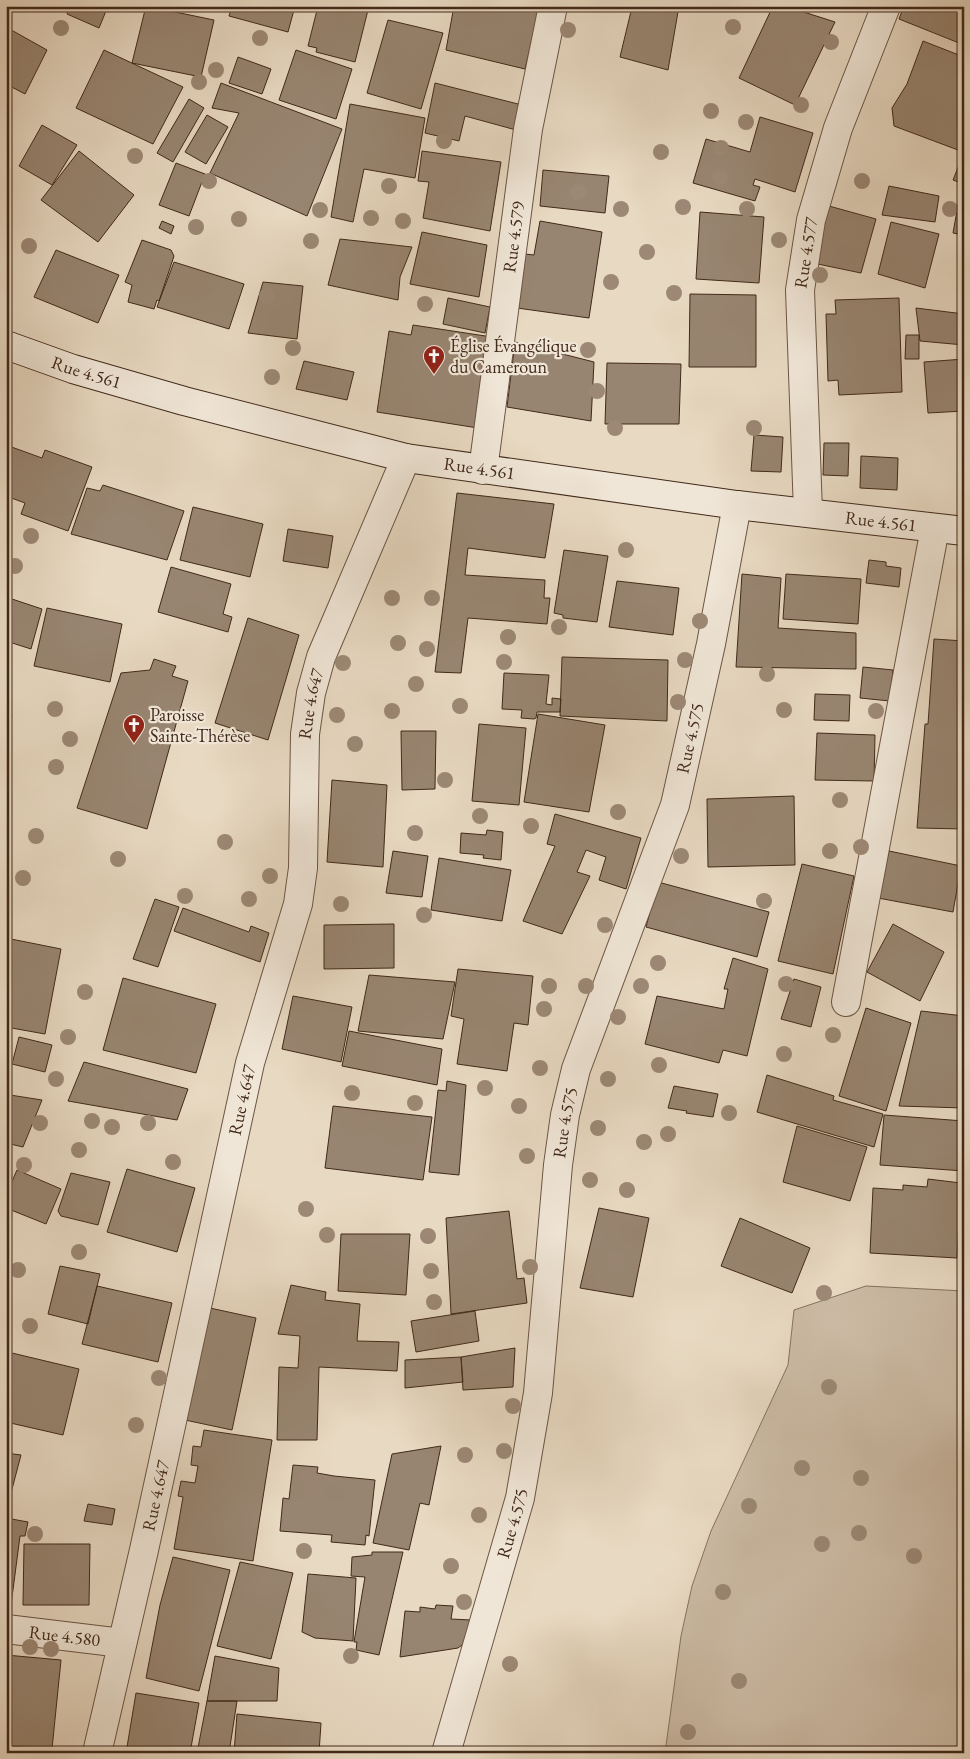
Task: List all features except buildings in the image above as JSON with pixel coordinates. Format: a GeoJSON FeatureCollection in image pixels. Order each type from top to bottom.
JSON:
{"type":"FeatureCollection","features":[{"type":"Feature","properties":{"kind":"street","name":"Rue 4.579"},"geometry":{"type":"LineString","coordinates":[[483,470],[528,129],[553,6]]}},
{"type":"Feature","properties":{"kind":"street","name":"Rue 4.577"},"geometry":{"type":"LineString","coordinates":[[808,512],[800,290],[811,220],[838,128],[886,6]]}},
{"type":"Feature","properties":{"kind":"street","name":"Rue 4.561"},"geometry":{"type":"LineString","coordinates":[[6,345],[73,369],[184,401],[406,458],[737,505],[964,531]]}},
{"type":"Feature","properties":{"kind":"street","name":"Rue 4.647"},"geometry":{"type":"LineString","coordinates":[[97,1753],[144,1550],[250,1062],[298,904],[303,868],[305,734],[311,693],[321,657],[406,458]]}},
{"type":"Feature","properties":{"kind":"street","name":"Rue 4.575"},"geometry":{"type":"LineString","coordinates":[[446,1753],[520,1498],[538,1393],[558,1165],[576,1070],[675,806],[711,644],[737,505]]}},
{"type":"Feature","properties":{"kind":"street"},"geometry":{"type":"LineString","coordinates":[[846,1002],[936,528]]}},
{"type":"Feature","properties":{"kind":"street","name":"Rue 4.580"},"geometry":{"type":"LineString","coordinates":[[6,1629],[122,1643]]}},
{"type":"Feature","properties":{"kind":"shaded area"},"geometry":{"type":"Polygon","coordinates":[[[866,1286],[964,1291],[964,1753],[665,1753],[681,1636],[692,1586],[711,1531],[788,1365],[794,1310],[866,1286]]]}},
{"type":"Feature","properties":{"kind":"place","name":"Église Évangélique du Cameroun"},"geometry":{"type":"Point","coordinates":[434,375]}},
{"type":"Feature","properties":{"kind":"place","name":"Paroisse Sainte-Thérèse"},"geometry":{"type":"Point","coordinates":[134,744]}}]}
